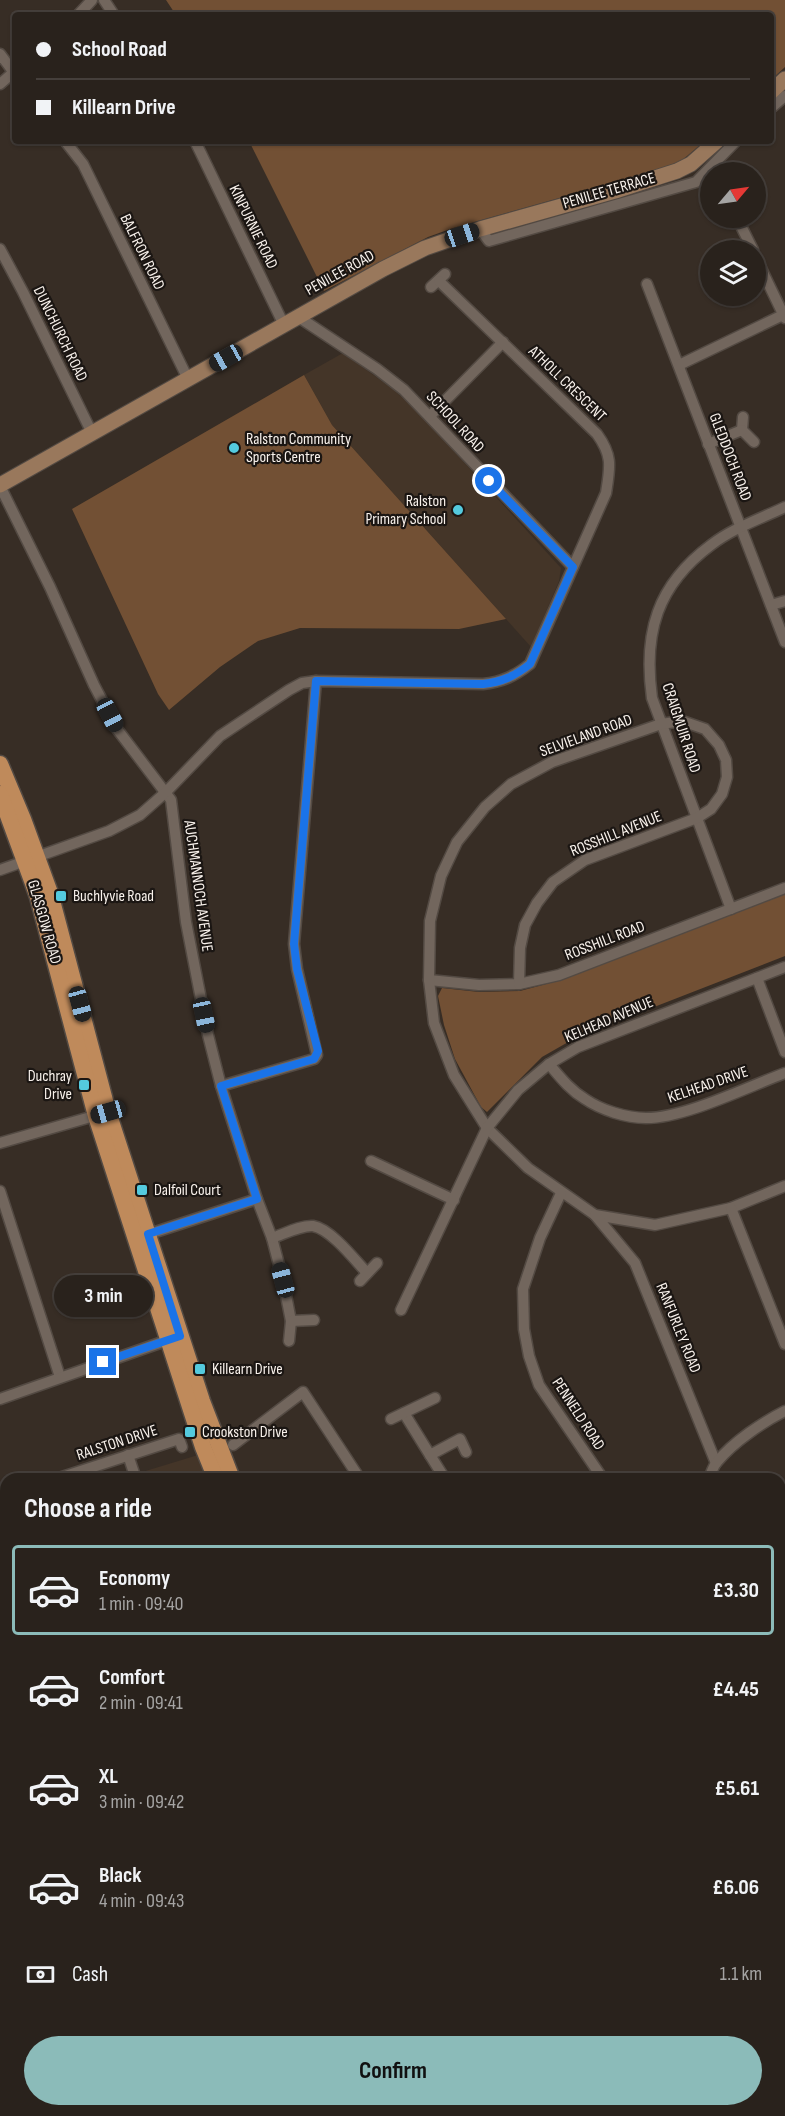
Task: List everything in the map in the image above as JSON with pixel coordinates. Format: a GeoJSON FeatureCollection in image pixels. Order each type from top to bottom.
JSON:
{"type":"FeatureCollection","features":[{"type":"Feature","properties":{"kind":"main road","name":"GLASGOW ROAD"},"geometry":{"type":"LineString","coordinates":[[0,764],[13,810],[31,859],[57,918],[102,1114],[174,1338],[220,1461]]}},
{"type":"Feature","properties":{"kind":"main road","name":"GLASGOW ROAD"},"geometry":{"type":"LineString","coordinates":[[0,794],[13,810]]}},
{"type":"Feature","properties":{"kind":"street"},"geometry":{"type":"LineString","coordinates":[[81,12],[92,0]]}},
{"type":"Feature","properties":{"kind":"street"},"geometry":{"type":"LineString","coordinates":[[0,54],[12,68]]}},
{"type":"Feature","properties":{"kind":"street"},"geometry":{"type":"LineString","coordinates":[[0,84],[12,74]]}},
{"type":"Feature","properties":{"kind":"street"},"geometry":{"type":"LineString","coordinates":[[774,89],[785,79]]}},
{"type":"Feature","properties":{"kind":"street","name":"BALFRON ROAD"},"geometry":{"type":"LineString","coordinates":[[67,144],[82,164],[188,379]]}},
{"type":"Feature","properties":{"kind":"street","name":"KINPURNIE ROAD"},"geometry":{"type":"LineString","coordinates":[[196,144],[284,325]]}},
{"type":"Feature","properties":{"kind":"street"},"geometry":{"type":"LineString","coordinates":[[713,158],[732,144]]}},
{"type":"Feature","properties":{"kind":"street","name":"PENILEE ROAD"},"geometry":{"type":"LineString","coordinates":[[0,486],[425,248],[480,229],[660,177],[713,158]]}},
{"type":"Feature","properties":{"kind":"street","name":"DUNCHURCH ROAD"},"geometry":{"type":"LineString","coordinates":[[0,249],[92,433]]}},
{"type":"Feature","properties":{"kind":"street"},"geometry":{"type":"LineString","coordinates":[[679,365],[784,316],[766,279]]}},
{"type":"Feature","properties":{"kind":"street","name":"ATHOLL CRESCENT"},"geometry":{"type":"LineString","coordinates":[[438,281],[597,434],[607,447],[610,464],[606,493],[573,567]]}},
{"type":"Feature","properties":{"kind":"street","name":"GLEDDOCH ROAD"},"geometry":{"type":"LineString","coordinates":[[646,284],[785,642]]}},
{"type":"Feature","properties":{"kind":"street","name":"SCHOOL ROAD"},"geometry":{"type":"LineString","coordinates":[[300,316],[404,390],[573,567]]}},
{"type":"Feature","properties":{"kind":"street"},"geometry":{"type":"LineString","coordinates":[[430,416],[502,342]]}},
{"type":"Feature","properties":{"kind":"street"},"geometry":{"type":"LineString","coordinates":[[743,417],[742,430],[754,442]]}},
{"type":"Feature","properties":{"kind":"street"},"geometry":{"type":"LineString","coordinates":[[708,444],[742,430]]}},
{"type":"Feature","properties":{"kind":"street","name":"AUCHMANNOCH AVENUE"},"geometry":{"type":"LineString","coordinates":[[0,486],[117,729],[171,800],[195,975],[221,1086],[257,1199],[272,1238],[286,1292],[291,1321],[289,1341]]}},
{"type":"Feature","properties":{"kind":"street","name":"CRAIGMUIR ROAD"},"geometry":{"type":"LineString","coordinates":[[731,909],[652,698],[648,670],[650,639],[656,615],[665,596],[695,559],[712,544],[741,527],[785,507]]}},
{"type":"Feature","properties":{"kind":"street"},"geometry":{"type":"LineString","coordinates":[[0,870],[118,827],[140,815],[166,792],[220,736],[302,683],[316,681],[483,684],[496,683],[516,675],[530,664],[573,567]]}},
{"type":"Feature","properties":{"kind":"street"},"geometry":{"type":"LineString","coordinates":[[771,605],[785,601]]}},
{"type":"Feature","properties":{"kind":"street"},"geometry":{"type":"LineString","coordinates":[[221,1086],[314,1059],[318,1051],[297,969],[294,944],[316,681]]}},
{"type":"Feature","properties":{"kind":"street","name":"SELVIELAND ROAD"},"geometry":{"type":"LineString","coordinates":[[595,1215],[528,1168],[487,1128],[454,1075],[434,1023],[429,980],[430,921],[441,876],[457,842],[485,807],[511,784],[552,762],[661,724],[682,721],[705,729],[719,744],[726,760],[727,777],[722,794],[711,808],[697,818]]}},
{"type":"Feature","properties":{"kind":"street","name":"ROSSHILL AVENUE"},"geometry":{"type":"LineString","coordinates":[[519,984],[520,948],[525,925],[537,903],[553,882],[585,860],[697,818]]}},
{"type":"Feature","properties":{"kind":"street","name":"ROSSHILL ROAD"},"geometry":{"type":"LineString","coordinates":[[429,980],[479,985],[519,984],[560,975],[785,888]]}},
{"type":"Feature","properties":{"kind":"street","name":"KELHEAD AVENUE"},"geometry":{"type":"LineString","coordinates":[[401,1310],[487,1128],[518,1090],[549,1064],[578,1047],[785,967]]}},
{"type":"Feature","properties":{"kind":"street"},"geometry":{"type":"LineString","coordinates":[[757,978],[785,1052]]}},
{"type":"Feature","properties":{"kind":"street","name":"KELHEAD DRIVE"},"geometry":{"type":"LineString","coordinates":[[549,1064],[570,1088],[586,1100],[606,1110],[645,1118],[683,1112],[785,1073]]}},
{"type":"Feature","properties":{"kind":"street"},"geometry":{"type":"LineString","coordinates":[[0,1143],[102,1114]]}},
{"type":"Feature","properties":{"kind":"street"},"geometry":{"type":"LineString","coordinates":[[370,1161],[454,1200]]}},
{"type":"Feature","properties":{"kind":"street"},"geometry":{"type":"LineString","coordinates":[[595,1215],[655,1225],[731,1208],[785,1186]]}},
{"type":"Feature","properties":{"kind":"street"},"geometry":{"type":"LineString","coordinates":[[0,1191],[60,1377]]}},
{"type":"Feature","properties":{"kind":"street","name":"PENNELD ROAD"},"geometry":{"type":"LineString","coordinates":[[561,1192],[540,1238],[523,1289],[524,1329],[529,1356],[539,1385],[599,1473]]}},
{"type":"Feature","properties":{"kind":"street"},"geometry":{"type":"LineString","coordinates":[[142,1236],[257,1199]]}},
{"type":"Feature","properties":{"kind":"street"},"geometry":{"type":"LineString","coordinates":[[731,1208],[785,1344]]}},
{"type":"Feature","properties":{"kind":"street","name":"RANFURLEY ROAD"},"geometry":{"type":"LineString","coordinates":[[595,1215],[635,1263],[716,1463]]}},
{"type":"Feature","properties":{"kind":"street"},"geometry":{"type":"LineString","coordinates":[[272,1238],[313,1226],[332,1237],[364,1277],[377,1263]]}},
{"type":"Feature","properties":{"kind":"street"},"geometry":{"type":"LineString","coordinates":[[291,1321],[314,1320]]}},
{"type":"Feature","properties":{"kind":"street"},"geometry":{"type":"LineString","coordinates":[[0,1399],[174,1338]]}},
{"type":"Feature","properties":{"kind":"street"},"geometry":{"type":"LineString","coordinates":[[220,1461],[303,1392],[356,1473]]}},
{"type":"Feature","properties":{"kind":"street"},"geometry":{"type":"LineString","coordinates":[[391,1419],[435,1398]]}},
{"type":"Feature","properties":{"kind":"street"},"geometry":{"type":"LineString","coordinates":[[712,1473],[716,1463],[745,1437],[785,1410]]}},
{"type":"Feature","properties":{"kind":"street"},"geometry":{"type":"LineString","coordinates":[[404,1413],[441,1473]]}},
{"type":"Feature","properties":{"kind":"street","name":"RALSTON DRIVE"},"geometry":{"type":"LineString","coordinates":[[74,1473],[179,1439],[182,1447]]}},
{"type":"Feature","properties":{"kind":"street"},"geometry":{"type":"LineString","coordinates":[[430,1455],[460,1439],[466,1452]]}},
{"type":"Feature","properties":{"kind":"street"},"geometry":{"type":"LineString","coordinates":[[128,1455],[134,1473]]}},
{"type":"Feature","properties":{"kind":"shaded area"},"geometry":{"type":"Polygon","coordinates":[[[166,0],[785,0],[785,67],[774,77],[774,12],[174,12],[166,0]]]}},
{"type":"Feature","properties":{"kind":"shaded area"},"geometry":{"type":"Polygon","coordinates":[[[250,144],[701,144],[681,161],[656,171],[428,237],[324,291],[250,144]]]}},
{"type":"Feature","properties":{"kind":"shaded area","name":"Ralston Primary School"},"geometry":{"type":"Polygon","coordinates":[[[343,353],[393,389],[419,413],[561,568],[559,581],[531,647],[332,425],[304,375],[343,353]]]}},
{"type":"Feature","properties":{"kind":"shaded area"},"geometry":{"type":"Polygon","coordinates":[[[304,375],[332,425],[506,619],[459,629],[300,628],[258,641],[220,667],[169,710],[158,694],[72,509],[304,375]]]}},
{"type":"Feature","properties":{"kind":"shaded area"},"geometry":{"type":"Polygon","coordinates":[[[785,894],[785,956],[577,1037],[542,1057],[487,1112],[481,1107],[455,1059],[438,996],[442,988],[479,992],[520,991],[561,980],[785,894]]]}},
{"type":"Feature","properties":{"kind":"shaded area"},"geometry":{"type":"Polygon","coordinates":[[[198,1455],[204,1473],[139,1473],[198,1455]]]}},
{"type":"Feature","properties":{"kind":"place","name":"Ralston Community Sports Centre"},"geometry":{"type":"Point","coordinates":[234,448]}},
{"type":"Feature","properties":{"kind":"place","name":"Ralston Primary School"},"geometry":{"type":"Point","coordinates":[458,510]}},
{"type":"Feature","properties":{"kind":"place","name":"Buchlyvie Road"},"geometry":{"type":"Point","coordinates":[61,896]}},
{"type":"Feature","properties":{"kind":"place","name":"Duchray Drive"},"geometry":{"type":"Point","coordinates":[84,1085]}},
{"type":"Feature","properties":{"kind":"place","name":"Dalfoil Court"},"geometry":{"type":"Point","coordinates":[142,1190]}},
{"type":"Feature","properties":{"kind":"place","name":"Killearn Drive"},"geometry":{"type":"Point","coordinates":[200,1369]}},
{"type":"Feature","properties":{"kind":"place","name":"Crookston Drive"},"geometry":{"type":"Point","coordinates":[190,1432]}},
{"type":"Feature","properties":{"kind":"route"},"geometry":{"type":"LineString","coordinates":[[103,1362],[180,1336],[148,1234],[257,1199],[221,1086],[314,1059],[317,1055],[318,1051],[297,969],[294,944],[316,681],[496,683],[516,675],[530,664],[536,652],[573,567],[489,481]]}}]}
